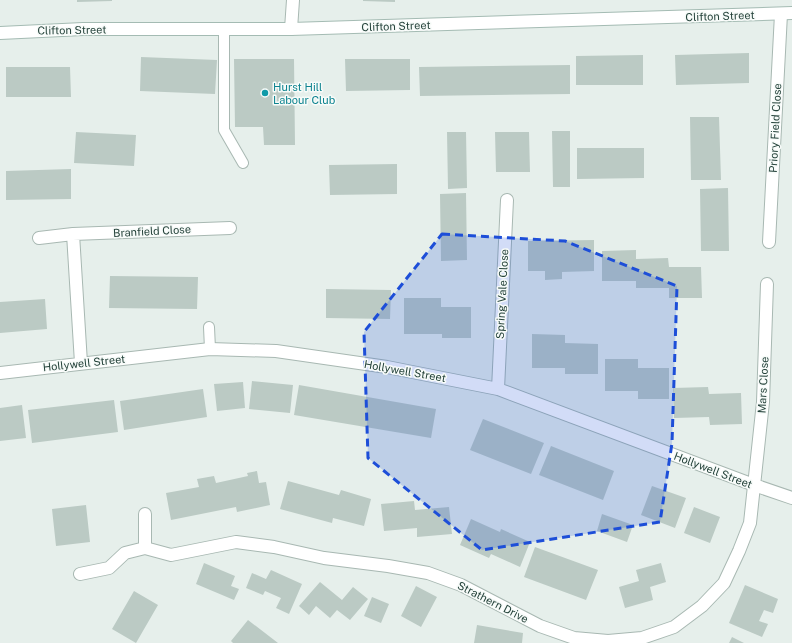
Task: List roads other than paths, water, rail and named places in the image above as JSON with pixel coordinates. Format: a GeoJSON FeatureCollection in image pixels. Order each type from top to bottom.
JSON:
{"type":"FeatureCollection","features":[{"type":"Feature","properties":{"kind":"street"},"geometry":{"type":"LineString","coordinates":[[290,29],[293,0]]}},
{"type":"Feature","properties":{"kind":"street","name":"Clifton Street"},"geometry":{"type":"LineString","coordinates":[[0,33],[83,30],[290,29],[786,14]]}},
{"type":"Feature","properties":{"kind":"street","name":"Priory Field Close"},"geometry":{"type":"LineString","coordinates":[[769,242],[786,14]]}},
{"type":"Feature","properties":{"kind":"street","name":"Spring Vale Close"},"geometry":{"type":"LineString","coordinates":[[498,389],[507,200]]}},
{"type":"Feature","properties":{"kind":"street","name":"Branfield Close"},"geometry":{"type":"LineString","coordinates":[[39,238],[73,234],[230,228]]}},
{"type":"Feature","properties":{"kind":"street"},"geometry":{"type":"LineString","coordinates":[[73,234],[81,363]]}},
{"type":"Feature","properties":{"kind":"street","name":"Mars Close"},"geometry":{"type":"LineString","coordinates":[[754,485],[763,402],[767,284]]}},
{"type":"Feature","properties":{"kind":"street","name":"Hollywell Street"},"geometry":{"type":"LineString","coordinates":[[0,372],[210,349],[276,351],[387,367],[498,389],[792,498]]}},
{"type":"Feature","properties":{"kind":"street","name":"Strathern Drive"},"geometry":{"type":"LineString","coordinates":[[145,548],[171,555],[236,542],[274,546],[324,558],[428,573],[461,585],[540,626],[574,638],[608,641],[642,638],[674,626],[702,606],[724,582],[750,523],[754,485]]}},
{"type":"Feature","properties":{"kind":"street"},"geometry":{"type":"LineString","coordinates":[[80,574],[109,568],[125,554],[145,548],[145,514]]}},
{"type":"Feature","properties":{"kind":"lane"},"geometry":{"type":"LineString","coordinates":[[224,29],[224,130],[244,163]]}},
{"type":"Feature","properties":{"kind":"lane"},"geometry":{"type":"LineString","coordinates":[[209,327],[210,349]]}},
{"type":"Feature","properties":{"kind":"place","name":"Hurst Hill Labour Club"},"geometry":{"type":"Point","coordinates":[265,93]}}]}
